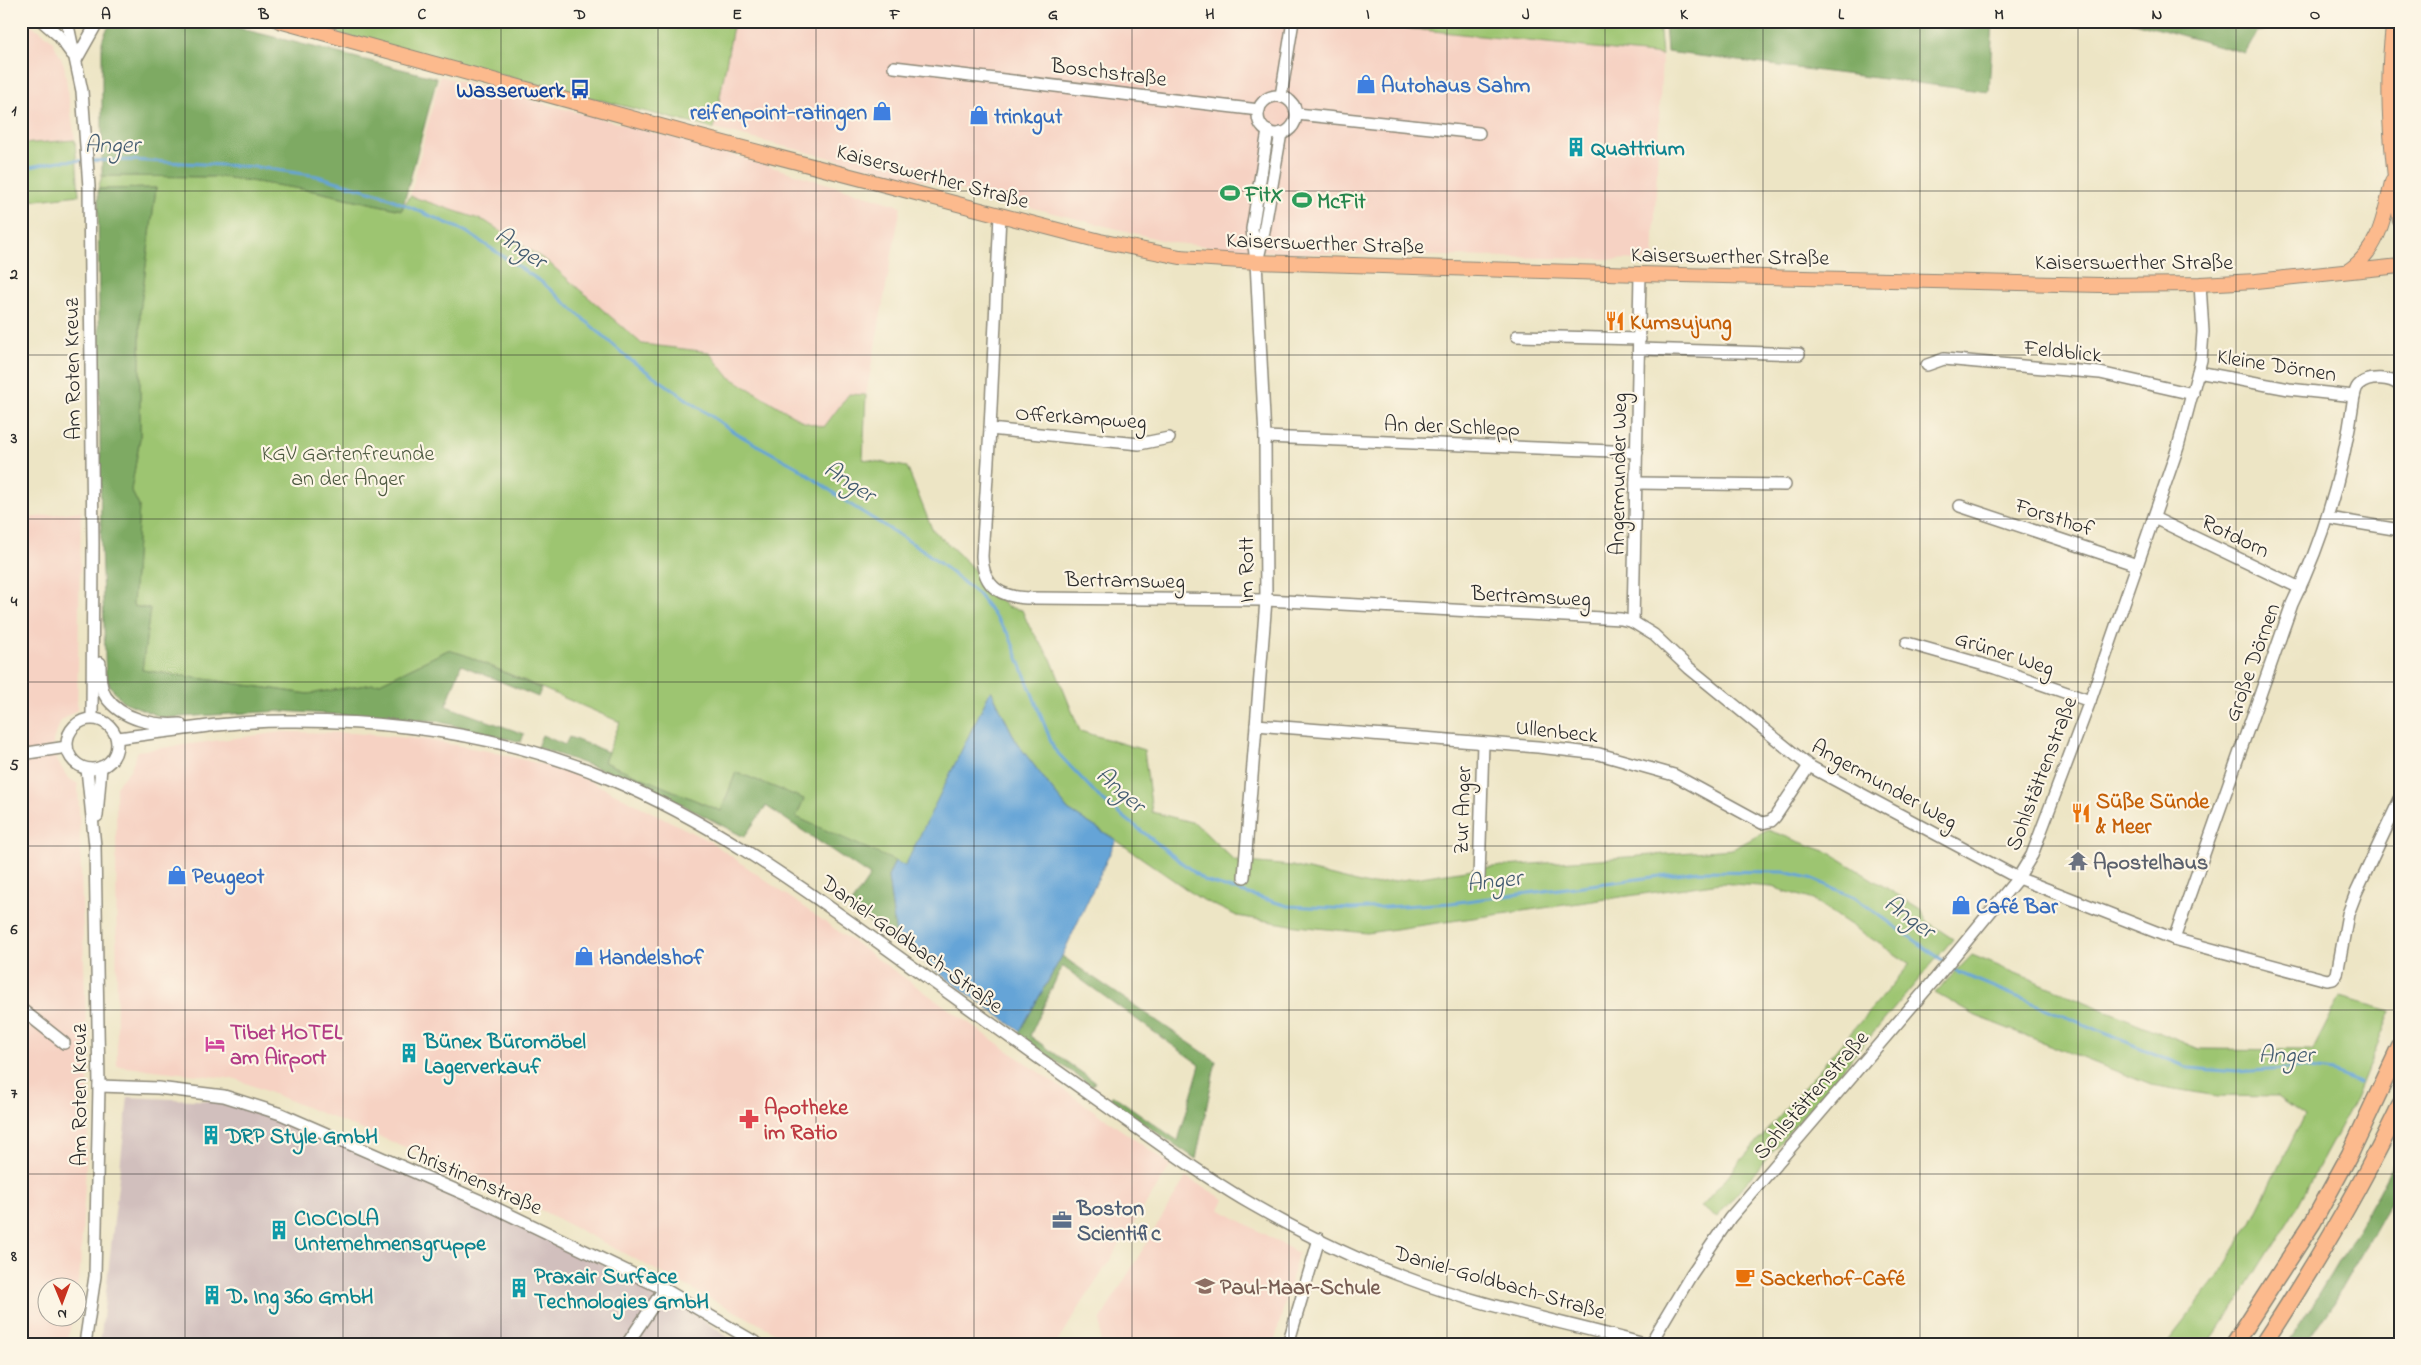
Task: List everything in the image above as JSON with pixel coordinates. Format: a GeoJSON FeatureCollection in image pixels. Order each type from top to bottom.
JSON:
{"type":"FeatureCollection","features":[{"type":"Feature","properties":{"kind":"highway"},"geometry":{"type":"LineString","coordinates":[[2234,1344],[2313,1222],[2350,1154],[2400,1047]]}},
{"type":"Feature","properties":{"kind":"highway"},"geometry":{"type":"LineString","coordinates":[[2263,1344],[2334,1232],[2371,1165],[2400,1106]]}},
{"type":"Feature","properties":{"kind":"main road","name":"Kaiserswerther Straße"},"geometry":{"type":"LineString","coordinates":[[279,21],[698,136],[1000,216],[1172,256],[1256,262],[1640,274],[2100,284],[2200,284],[2256,281],[2400,266]]}},
{"type":"Feature","properties":{"kind":"main road"},"geometry":{"type":"LineString","coordinates":[[2394,21],[2389,65],[2389,97],[2400,221]]}},
{"type":"Feature","properties":{"kind":"main road"},"geometry":{"type":"LineString","coordinates":[[2394,169],[2400,183]]}},
{"type":"Feature","properties":{"kind":"main road"},"geometry":{"type":"LineString","coordinates":[[2348,271],[2359,263],[2376,242],[2382,227],[2394,169]]}},
{"type":"Feature","properties":{"kind":"street"},"geometry":{"type":"LineString","coordinates":[[42,21],[58,35],[76,60],[98,21]]}},
{"type":"Feature","properties":{"kind":"street","name":"Am Roten Kreuz"},"geometry":{"type":"LineString","coordinates":[[67,21],[82,92],[88,151],[93,544],[92,718]]}},
{"type":"Feature","properties":{"kind":"street"},"geometry":{"type":"LineString","coordinates":[[1281,96],[1293,21]]}},
{"type":"Feature","properties":{"kind":"street","name":"Boschstraße"},"geometry":{"type":"LineString","coordinates":[[894,67],[1259,110]]}},
{"type":"Feature","properties":{"kind":"street"},"geometry":{"type":"LineString","coordinates":[[1281,96],[1293,103],[1297,114],[1293,127],[1282,133],[1268,131],[1260,122],[1259,110],[1266,98],[1281,96]]}},
{"type":"Feature","properties":{"kind":"street"},"geometry":{"type":"LineString","coordinates":[[1297,114],[1479,133]]}},
{"type":"Feature","properties":{"kind":"street"},"geometry":{"type":"LineString","coordinates":[[1256,262],[1252,230],[1268,131]]}},
{"type":"Feature","properties":{"kind":"street"},"geometry":{"type":"LineString","coordinates":[[1256,262],[1263,237],[1282,133]]}},
{"type":"Feature","properties":{"kind":"street","name":"Bertramsweg"},"geometry":{"type":"LineString","coordinates":[[1000,216],[982,565],[990,582],[1005,596],[1018,598],[1266,600],[1621,619],[1634,622]]}},
{"type":"Feature","properties":{"kind":"street","name":"Im Rott"},"geometry":{"type":"LineString","coordinates":[[1244,877],[1266,600],[1265,437],[1256,262]]}},
{"type":"Feature","properties":{"kind":"street","name":"Angermunder Weg"},"geometry":{"type":"LineString","coordinates":[[1640,274],[1634,622],[1654,635],[1689,668],[1809,766],[2018,878],[2174,939],[2326,980],[2333,979],[2337,974],[2348,914],[2400,798]]}},
{"type":"Feature","properties":{"kind":"street","name":"Sohlstättenstraße"},"geometry":{"type":"LineString","coordinates":[[1650,1344],[1691,1275],[1730,1218],[1939,974],[2018,878],[2032,855],[2042,833],[2090,702],[2154,518],[2193,394],[2203,343],[2200,284]]}},
{"type":"Feature","properties":{"kind":"street"},"geometry":{"type":"LineString","coordinates":[[1517,336],[1799,354]]}},
{"type":"Feature","properties":{"kind":"street","name":"Feldblick"},"geometry":{"type":"LineString","coordinates":[[1927,365],[1944,358],[2081,370],[2193,394]]}},
{"type":"Feature","properties":{"kind":"street","name":"Kleine Dörnen"},"geometry":{"type":"LineString","coordinates":[[2198,372],[2289,389],[2354,396],[2358,385],[2368,380],[2394,380],[2400,386]]}},
{"type":"Feature","properties":{"kind":"street","name":"Große Dörnen"},"geometry":{"type":"LineString","coordinates":[[2174,939],[2288,613],[2328,518],[2348,443],[2354,396]]}},
{"type":"Feature","properties":{"kind":"street","name":"Offerkampweg"},"geometry":{"type":"LineString","coordinates":[[990,429],[1140,444],[1169,438]]}},
{"type":"Feature","properties":{"kind":"street","name":"An der Schlepp"},"geometry":{"type":"LineString","coordinates":[[1265,437],[1637,452]]}},
{"type":"Feature","properties":{"kind":"street"},"geometry":{"type":"LineString","coordinates":[[1636,483],[1785,485]]}},
{"type":"Feature","properties":{"kind":"street","name":"Forsthof"},"geometry":{"type":"LineString","coordinates":[[1960,506],[2137,565]]}},
{"type":"Feature","properties":{"kind":"street","name":"Rotdorn"},"geometry":{"type":"LineString","coordinates":[[2154,518],[2300,588]]}},
{"type":"Feature","properties":{"kind":"street"},"geometry":{"type":"LineString","coordinates":[[2328,518],[2400,530]]}},
{"type":"Feature","properties":{"kind":"street"},"geometry":{"type":"LineString","coordinates":[[93,544],[99,583],[100,676],[107,698],[139,720],[172,724],[204,722],[216,725]]}},
{"type":"Feature","properties":{"kind":"street","name":"Grüner Weg"},"geometry":{"type":"LineString","coordinates":[[1907,643],[1995,668],[2090,702]]}},
{"type":"Feature","properties":{"kind":"street"},"geometry":{"type":"LineString","coordinates":[[92,718],[108,724],[117,738],[116,752],[112,759],[101,767],[87,768],[73,761],[67,747],[70,730],[76,724],[92,718]]}},
{"type":"Feature","properties":{"kind":"street","name":"Daniel-Goldbach-Straße"},"geometry":{"type":"LineString","coordinates":[[117,738],[216,725],[282,721],[336,722],[431,730],[562,761],[607,777],[668,805],[724,836],[811,894],[1187,1164],[1252,1205],[1319,1240],[1407,1279],[1471,1299],[1644,1344]]}},
{"type":"Feature","properties":{"kind":"street","name":"Ullenbeck"},"geometry":{"type":"LineString","coordinates":[[1256,725],[1572,750],[1625,760],[1674,775],[1762,823],[1771,821],[1809,766]]}},
{"type":"Feature","properties":{"kind":"street","name":"Zur Anger"},"geometry":{"type":"LineString","coordinates":[[1479,878],[1483,743]]}},
{"type":"Feature","properties":{"kind":"street"},"geometry":{"type":"LineString","coordinates":[[21,754],[67,747]]}},
{"type":"Feature","properties":{"kind":"street","name":"Am Roten Kreuz"},"geometry":{"type":"LineString","coordinates":[[95,846],[101,767]]}},
{"type":"Feature","properties":{"kind":"street","name":"Am Roten Kreuz"},"geometry":{"type":"LineString","coordinates":[[85,1344],[95,1276],[99,1086],[95,846],[87,768]]}},
{"type":"Feature","properties":{"kind":"street"},"geometry":{"type":"LineString","coordinates":[[21,1009],[64,1043]]}},
{"type":"Feature","properties":{"kind":"street","name":"Christinenstraße"},"geometry":{"type":"LineString","coordinates":[[99,1086],[158,1088],[224,1096],[281,1114],[483,1202],[664,1289],[758,1344]]}},
{"type":"Feature","properties":{"kind":"street"},"geometry":{"type":"LineString","coordinates":[[1288,1344],[1319,1240]]}},
{"type":"Feature","properties":{"kind":"street"},"geometry":{"type":"LineString","coordinates":[[627,1344],[664,1289]]}},
{"type":"Feature","properties":{"kind":"shaded area"},"geometry":{"type":"Polygon","coordinates":[[[22,21],[30,24],[52,40],[64,65],[75,140],[21,144],[22,21]]]}},
{"type":"Feature","properties":{"kind":"shaded area"},"geometry":{"type":"Polygon","coordinates":[[[734,21],[1337,21],[1662,55],[1653,260],[1282,253],[1174,243],[714,129],[734,21]]]}},
{"type":"Feature","properties":{"kind":"shaded area"},"geometry":{"type":"Polygon","coordinates":[[[440,76],[689,142],[901,206],[866,395],[849,394],[824,427],[804,422],[728,376],[709,352],[642,344],[548,262],[485,221],[410,196],[440,76]]]}},
{"type":"Feature","properties":{"kind":"shaded area"},"geometry":{"type":"Polygon","coordinates":[[[81,511],[77,710],[61,721],[53,740],[55,758],[68,778],[78,784],[89,1111],[79,1278],[38,1278],[38,1328],[70,1328],[67,1344],[21,1344],[21,519],[81,511]]]}},
{"type":"Feature","properties":{"kind":"shaded area"},"geometry":{"type":"Polygon","coordinates":[[[282,732],[354,733],[427,740],[493,752],[572,772],[711,842],[1171,1165],[1056,1344],[792,1344],[767,1328],[474,1175],[236,1079],[117,1066],[116,786],[130,770],[138,751],[282,732]]]}},
{"type":"Feature","properties":{"kind":"shaded area"},"geometry":{"type":"Polygon","coordinates":[[[128,1097],[215,1101],[282,1117],[471,1200],[662,1292],[738,1344],[100,1344],[128,1097]]]}},
{"type":"Feature","properties":{"kind":"shaded area","name":"Paul-Maar-Schule"},"geometry":{"type":"Polygon","coordinates":[[[1186,1177],[1224,1199],[1219,1209],[1298,1253],[1274,1344],[1100,1344],[1101,1319],[1186,1177]]]}},
{"type":"Feature","properties":{"kind":"green space"},"geometry":{"type":"Polygon","coordinates":[[[118,21],[189,21],[222,24],[437,78],[402,210],[314,191],[224,177],[102,176],[102,42],[107,29],[118,21]]]}},
{"type":"Feature","properties":{"kind":"green space"},"geometry":{"type":"Polygon","coordinates":[[[304,21],[734,21],[714,129],[305,25],[304,21]]]}},
{"type":"Feature","properties":{"kind":"green space"},"geometry":{"type":"Polygon","coordinates":[[[1337,21],[1659,21],[1662,55],[1337,21]]]}},
{"type":"Feature","properties":{"kind":"green space"},"geometry":{"type":"Polygon","coordinates":[[[1665,21],[1993,21],[1989,92],[1667,52],[1665,21]]]}},
{"type":"Feature","properties":{"kind":"green space"},"geometry":{"type":"Polygon","coordinates":[[[2116,21],[2313,21],[2257,32],[2245,53],[2134,22],[2116,21]]]}},
{"type":"Feature","properties":{"kind":"green space"},"geometry":{"type":"Polygon","coordinates":[[[2400,31],[2400,139],[2396,75],[2400,31]]]}},
{"type":"Feature","properties":{"kind":"green space"},"geometry":{"type":"Polygon","coordinates":[[[75,140],[79,195],[21,202],[21,144],[75,140]]]}},
{"type":"Feature","properties":{"kind":"green space","name":"KGV Gartenfreunde an der Anger"},"geometry":{"type":"Polygon","coordinates":[[[102,176],[224,177],[314,191],[401,210],[410,196],[485,221],[548,262],[642,344],[709,352],[728,376],[804,422],[824,427],[849,394],[866,395],[863,459],[907,467],[932,529],[964,559],[1007,607],[1022,610],[1029,626],[1051,659],[1080,731],[1144,750],[1152,812],[1195,823],[1235,861],[1292,866],[1369,885],[1479,868],[1733,849],[1768,830],[1830,853],[1922,910],[1926,921],[1953,939],[1717,1217],[1701,1207],[1910,964],[1813,900],[1772,887],[1720,883],[1367,933],[1297,926],[1237,916],[1199,898],[1113,838],[1068,810],[1017,743],[991,690],[905,867],[796,817],[804,799],[736,772],[721,811],[604,762],[620,722],[465,655],[448,650],[380,683],[308,694],[142,670],[150,609],[133,606],[139,506],[131,490],[140,438],[140,312],[156,188],[98,189],[102,176]]]}},
{"type":"Feature","properties":{"kind":"green space"},"geometry":{"type":"Polygon","coordinates":[[[156,188],[140,312],[140,438],[131,490],[139,506],[133,606],[150,609],[142,670],[308,694],[380,683],[448,650],[465,655],[541,689],[538,697],[461,665],[446,706],[524,734],[521,742],[436,721],[281,711],[163,718],[122,701],[106,681],[101,546],[98,189],[156,188]]]}},
{"type":"Feature","properties":{"kind":"green space"},"geometry":{"type":"Polygon","coordinates":[[[542,735],[565,745],[569,737],[608,752],[604,762],[721,811],[736,772],[804,799],[796,817],[895,861],[888,877],[897,943],[849,907],[870,876],[766,806],[744,837],[645,785],[537,747],[542,735]]]}},
{"type":"Feature","properties":{"kind":"green space"},"geometry":{"type":"Polygon","coordinates":[[[1972,955],[2199,1049],[2313,1050],[2340,997],[2391,1011],[2356,1098],[2298,1205],[2244,1292],[2208,1344],[2166,1344],[2216,1280],[2252,1222],[2304,1116],[2277,1097],[2217,1096],[2151,1085],[1976,1016],[1935,993],[1972,955]]]}},
{"type":"Feature","properties":{"kind":"green space"},"geometry":{"type":"Polygon","coordinates":[[[1062,956],[1216,1061],[1196,1159],[1109,1100],[1113,1095],[1178,1141],[1200,1065],[1062,966],[1030,1036],[1095,1082],[1092,1086],[1018,1035],[1062,956]]]}},
{"type":"Feature","properties":{"kind":"green space"},"geometry":{"type":"Polygon","coordinates":[[[2400,1150],[2400,1185],[2333,1303],[2305,1344],[2287,1344],[2347,1248],[2400,1150]]]}},
{"type":"Feature","properties":{"kind":"water"},"geometry":{"type":"Polygon","coordinates":[[[991,690],[1017,743],[1068,810],[1116,840],[1062,956],[1020,1031],[897,943],[888,877],[895,861],[905,866],[991,690]]]}},
{"type":"Feature","properties":{"kind":"waterway","name":"Anger"},"geometry":{"type":"LineString","coordinates":[[21,169],[59,161],[130,160],[257,167],[317,176],[380,194],[465,231],[543,283],[629,359],[737,434],[797,467],[851,505],[923,550],[978,594],[1009,635],[1054,749],[1101,799],[1205,881],[1288,906],[1352,909],[1451,903],[1699,871],[1784,872],[1810,878],[1854,897],[1945,962]]}},
{"type":"Feature","properties":{"kind":"waterway","name":"Anger"},"geometry":{"type":"LineString","coordinates":[[1950,966],[1960,973],[2189,1068],[2236,1072],[2302,1068],[2332,1072],[2360,1083]]}},
{"type":"Feature","properties":{"kind":"place","name":"Autohaus Sahm"},"geometry":{"type":"Point","coordinates":[1366,84]}},
{"type":"Feature","properties":{"kind":"place","name":"Wasserwerk"},"geometry":{"type":"Point","coordinates":[580,89]}},
{"type":"Feature","properties":{"kind":"place","name":"reifenpoint-ratingen"},"geometry":{"type":"Point","coordinates":[882,111]}},
{"type":"Feature","properties":{"kind":"place","name":"trinkgut"},"geometry":{"type":"Point","coordinates":[979,115]}},
{"type":"Feature","properties":{"kind":"place","name":"Quattrium"},"geometry":{"type":"Point","coordinates":[1576,147]}},
{"type":"Feature","properties":{"kind":"place","name":"FitX"},"geometry":{"type":"Point","coordinates":[1230,193]}},
{"type":"Feature","properties":{"kind":"place","name":"McFit"},"geometry":{"type":"Point","coordinates":[1302,200]}},
{"type":"Feature","properties":{"kind":"place","name":"Kumsujung"},"geometry":{"type":"Point","coordinates":[1615,321]}},
{"type":"Feature","properties":{"kind":"place","name":"Süße Sünde & Meer"},"geometry":{"type":"Point","coordinates":[2081,813]}},
{"type":"Feature","properties":{"kind":"place","name":"Apostelhaus"},"geometry":{"type":"Point","coordinates":[2078,861]}},
{"type":"Feature","properties":{"kind":"place","name":"Peugeot"},"geometry":{"type":"Point","coordinates":[177,875]}},
{"type":"Feature","properties":{"kind":"place","name":"Café Bar"},"geometry":{"type":"Point","coordinates":[1961,905]}},
{"type":"Feature","properties":{"kind":"place","name":"Handelshof"},"geometry":{"type":"Point","coordinates":[584,956]}},
{"type":"Feature","properties":{"kind":"place","name":"Tibet HOTEL am Airport"},"geometry":{"type":"Point","coordinates":[215,1044]}},
{"type":"Feature","properties":{"kind":"place","name":"Bünex Büromöbel Lagerverkauf"},"geometry":{"type":"Point","coordinates":[409,1053]}},
{"type":"Feature","properties":{"kind":"place","name":"Apotheke im Ratio"},"geometry":{"type":"Point","coordinates":[749,1119]}},
{"type":"Feature","properties":{"kind":"place","name":"DRP Style GmbH"},"geometry":{"type":"Point","coordinates":[211,1135]}},
{"type":"Feature","properties":{"kind":"place","name":"Boston Scientific"},"geometry":{"type":"Point","coordinates":[1062,1220]}},
{"type":"Feature","properties":{"kind":"place","name":"CIOCIOLA Unternehmensgruppe"},"geometry":{"type":"Point","coordinates":[279,1230]}},
{"type":"Feature","properties":{"kind":"place","name":"Sackerhof-Café"},"geometry":{"type":"Point","coordinates":[1745,1277]}},
{"type":"Feature","properties":{"kind":"place","name":"Paul-Maar-Schule"},"geometry":{"type":"Point","coordinates":[1205,1286]}},
{"type":"Feature","properties":{"kind":"place","name":"Praxair Surface Technologies GmbH"},"geometry":{"type":"Point","coordinates":[519,1288]}},
{"type":"Feature","properties":{"kind":"place","name":"D. Ing 360 GmbH"},"geometry":{"type":"Point","coordinates":[212,1295]}}]}
